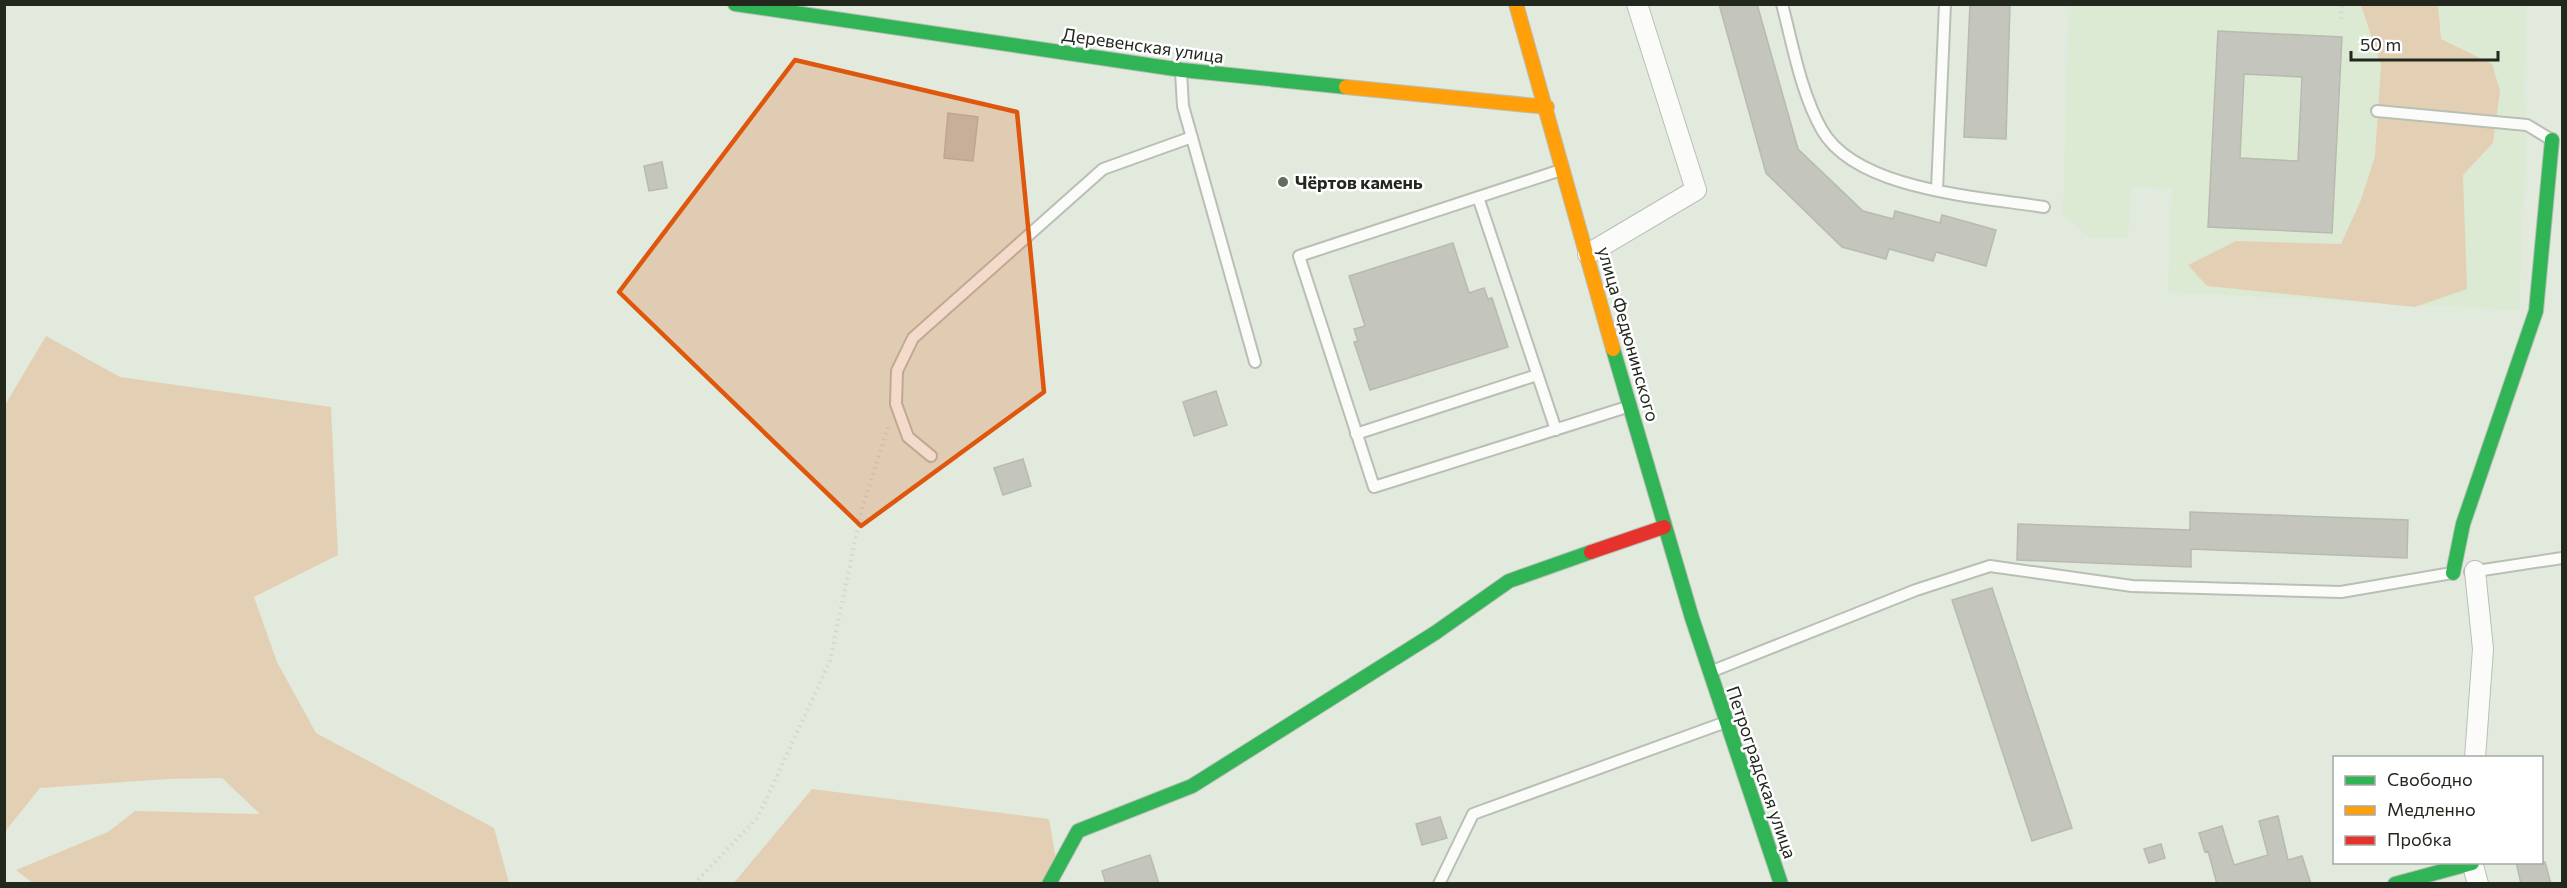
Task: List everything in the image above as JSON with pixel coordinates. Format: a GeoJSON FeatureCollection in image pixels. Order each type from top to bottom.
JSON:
{"type":"FeatureCollection","features":[{"type":"Feature","properties":{"kind":"street","name":"Деревенская улица"},"geometry":{"type":"LineString","coordinates":[[735,4],[1182,70],[1547,107]]}},
{"type":"Feature","properties":{"kind":"street","name":"улица Федюнинского"},"geometry":{"type":"LineString","coordinates":[[1516,4],[1664,527],[1710,672]]}},
{"type":"Feature","properties":{"kind":"street"},"geometry":{"type":"LineString","coordinates":[[1587,254],[1696,190],[1637,4]]}},
{"type":"Feature","properties":{"kind":"street"},"geometry":{"type":"LineString","coordinates":[[2453,573],[2463,524],[2536,311],[2557,145]]}},
{"type":"Feature","properties":{"kind":"street"},"geometry":{"type":"LineString","coordinates":[[1048,884],[1078,831],[1191,786],[1434,633],[1509,581],[1664,527]]}},
{"type":"Feature","properties":{"kind":"street"},"geometry":{"type":"LineString","coordinates":[[2475,571],[2483,649],[2475,756]]}},
{"type":"Feature","properties":{"kind":"street","name":"Петроградская улица"},"geometry":{"type":"LineString","coordinates":[[1710,672],[1781,884]]}},
{"type":"Feature","properties":{"kind":"street"},"geometry":{"type":"LineString","coordinates":[[1059,864],[1066,884]]}},
{"type":"Feature","properties":{"kind":"street"},"geometry":{"type":"LineString","coordinates":[[2395,884],[2468,864]]}},
{"type":"Feature","properties":{"kind":"street"},"geometry":{"type":"LineString","coordinates":[[2472,864],[2478,884]]}},
{"type":"Feature","properties":{"kind":"lane"},"geometry":{"type":"LineString","coordinates":[[1782,4],[1807,97],[1823,132],[1843,153],[1873,173],[1901,182],[2044,207]]}},
{"type":"Feature","properties":{"kind":"lane"},"geometry":{"type":"LineString","coordinates":[[1937,190],[1945,4]]}},
{"type":"Feature","properties":{"kind":"lane"},"geometry":{"type":"LineString","coordinates":[[1182,70],[1180,88],[1183,106],[1255,362]]}},
{"type":"Feature","properties":{"kind":"lane"},"geometry":{"type":"LineString","coordinates":[[2377,111],[2527,125],[2557,145]]}},
{"type":"Feature","properties":{"kind":"lane"},"geometry":{"type":"LineString","coordinates":[[931,456],[908,437],[896,404],[897,371],[913,338],[1103,169],[1192,137]]}},
{"type":"Feature","properties":{"kind":"lane"},"geometry":{"type":"LineString","coordinates":[[1564,169],[1299,256],[1374,487],[1630,406]]}},
{"type":"Feature","properties":{"kind":"lane"},"geometry":{"type":"LineString","coordinates":[[1478,197],[1556,430]]}},
{"type":"Feature","properties":{"kind":"lane"},"geometry":{"type":"LineString","coordinates":[[1356,434],[1537,375]]}},
{"type":"Feature","properties":{"kind":"lane"},"geometry":{"type":"LineString","coordinates":[[1710,672],[1916,590],[1990,566],[2132,586],[2341,592],[2562,558]]}},
{"type":"Feature","properties":{"kind":"lane"},"geometry":{"type":"LineString","coordinates":[[1439,884],[1473,814],[1726,722]]}},
{"type":"Feature","properties":{"kind":"path"},"geometry":{"type":"LineString","coordinates":[[2341,19],[2342,4]]}},
{"type":"Feature","properties":{"kind":"path"},"geometry":{"type":"LineString","coordinates":[[693,884],[758,817],[830,661],[861,512],[896,404]]}},
{"type":"Feature","properties":{"kind":"highlighted area"},"geometry":{"type":"Polygon","coordinates":[[[795,60],[1017,112],[1044,392],[861,526],[619,292],[795,60]]]}},
{"type":"Feature","properties":{"kind":"shaded area"},"geometry":{"type":"Polygon","coordinates":[[[2069,5],[2526,5],[2524,96],[2527,125],[2519,310],[2168,292],[2172,189],[2131,187],[2128,238],[2091,238],[2063,215],[2069,5]]]}},
{"type":"Feature","properties":{"kind":"shaded area"},"geometry":{"type":"Polygon","coordinates":[[[2361,5],[2438,5],[2441,39],[2492,64],[2500,91],[2493,143],[2463,175],[2467,289],[2415,307],[2207,286],[2188,265],[2236,241],[2341,244],[2361,200],[2375,156],[2381,65],[2361,5]]]}},
{"type":"Feature","properties":{"kind":"shaded area"},"geometry":{"type":"Polygon","coordinates":[[[46,336],[120,377],[331,407],[338,555],[254,597],[277,662],[316,733],[494,828],[509,883],[34,884],[16,870],[108,832],[135,811],[260,814],[222,778],[167,779],[40,788],[7,829],[5,837],[5,405],[46,336]]]}},
{"type":"Feature","properties":{"kind":"shaded area"},"geometry":{"type":"Polygon","coordinates":[[[812,789],[1049,819],[1060,883],[733,884],[812,789]]]}},
{"type":"Feature","properties":{"kind":"building"},"geometry":{"type":"Polygon","coordinates":[[[1719,4],[1757,4],[1798,149],[1863,211],[1893,219],[1895,211],[1940,223],[1942,215],[1996,230],[1986,266],[1936,252],[1933,261],[1889,249],[1886,259],[1842,247],[1766,173],[1719,4]]]}},
{"type":"Feature","properties":{"kind":"building"},"geometry":{"type":"Polygon","coordinates":[[[1970,4],[2010,4],[2006,139],[1964,137],[1970,4]]]}},
{"type":"Feature","properties":{"kind":"building"},"geometry":{"type":"Polygon","coordinates":[[[2218,31],[2342,37],[2332,233],[2208,227],[2218,31]],[[2244,74],[2240,158],[2298,161],[2302,77],[2244,74]]]}},
{"type":"Feature","properties":{"kind":"building"},"geometry":{"type":"Polygon","coordinates":[[[948,113],[978,117],[973,161],[944,158],[948,113]]]}},
{"type":"Feature","properties":{"kind":"building"},"geometry":{"type":"Polygon","coordinates":[[[662,162],[667,188],[649,191],[644,166],[662,162]]]}},
{"type":"Feature","properties":{"kind":"building"},"geometry":{"type":"Polygon","coordinates":[[[1453,243],[1469,293],[1484,288],[1488,299],[1492,298],[1508,347],[1370,390],[1354,342],[1358,341],[1354,329],[1365,326],[1349,276],[1453,243]]]}},
{"type":"Feature","properties":{"kind":"building"},"geometry":{"type":"Polygon","coordinates":[[[1216,391],[1227,425],[1194,436],[1183,402],[1216,391]]]}},
{"type":"Feature","properties":{"kind":"building"},"geometry":{"type":"Polygon","coordinates":[[[1023,459],[1031,486],[1003,495],[994,468],[1023,459]]]}},
{"type":"Feature","properties":{"kind":"building"},"geometry":{"type":"Polygon","coordinates":[[[2190,512],[2408,520],[2407,558],[2191,549],[2191,567],[2017,560],[2018,524],[2190,530],[2190,512]]]}},
{"type":"Feature","properties":{"kind":"building"},"geometry":{"type":"Polygon","coordinates":[[[1992,588],[2072,828],[2032,841],[1952,600],[1992,588]]]}},
{"type":"Feature","properties":{"kind":"building"},"geometry":{"type":"Polygon","coordinates":[[[2278,816],[2288,860],[2302,856],[2311,884],[2217,884],[2208,851],[2205,852],[2199,833],[2222,826],[2234,865],[2268,855],[2259,821],[2278,816]]]}},
{"type":"Feature","properties":{"kind":"building"},"geometry":{"type":"Polygon","coordinates":[[[1440,817],[1447,838],[1422,845],[1416,824],[1440,817]]]}},
{"type":"Feature","properties":{"kind":"building"},"geometry":{"type":"Polygon","coordinates":[[[2161,844],[2165,858],[2149,863],[2144,849],[2161,844]]]}},
{"type":"Feature","properties":{"kind":"building"},"geometry":{"type":"Polygon","coordinates":[[[1150,855],[1159,884],[1106,884],[1102,871],[1150,855]]]}},
{"type":"Feature","properties":{"kind":"building"},"geometry":{"type":"Polygon","coordinates":[[[2545,862],[2551,884],[2521,884],[2516,864],[2543,864],[2545,862]]]}},
{"type":"Feature","properties":{"kind":"traffic: fast"},"geometry":{"type":"LineString","coordinates":[[735,4],[1182,70],[1346,87]]}},
{"type":"Feature","properties":{"kind":"traffic: fast"},"geometry":{"type":"LineString","coordinates":[[2453,573],[2463,524],[2536,311],[2552,140]]}},
{"type":"Feature","properties":{"kind":"traffic: fast"},"geometry":{"type":"LineString","coordinates":[[1613,349],[1692,618],[1781,884]]}},
{"type":"Feature","properties":{"kind":"traffic: fast"},"geometry":{"type":"LineString","coordinates":[[1049,884],[1078,831],[1192,786],[1435,633],[1509,581],[1591,552]]}},
{"type":"Feature","properties":{"kind":"traffic: fast"},"geometry":{"type":"LineString","coordinates":[[2395,884],[2468,864]]}},
{"type":"Feature","properties":{"kind":"traffic: slow"},"geometry":{"type":"LineString","coordinates":[[1516,4],[1613,349]]}},
{"type":"Feature","properties":{"kind":"traffic: slow"},"geometry":{"type":"LineString","coordinates":[[1346,87],[1547,107]]}},
{"type":"Feature","properties":{"kind":"traffic: jam"},"geometry":{"type":"LineString","coordinates":[[1591,552],[1664,527]]}},
{"type":"Feature","properties":{"kind":"place","name":"Чёртов камень"},"geometry":{"type":"Point","coordinates":[1283,182]}}]}
